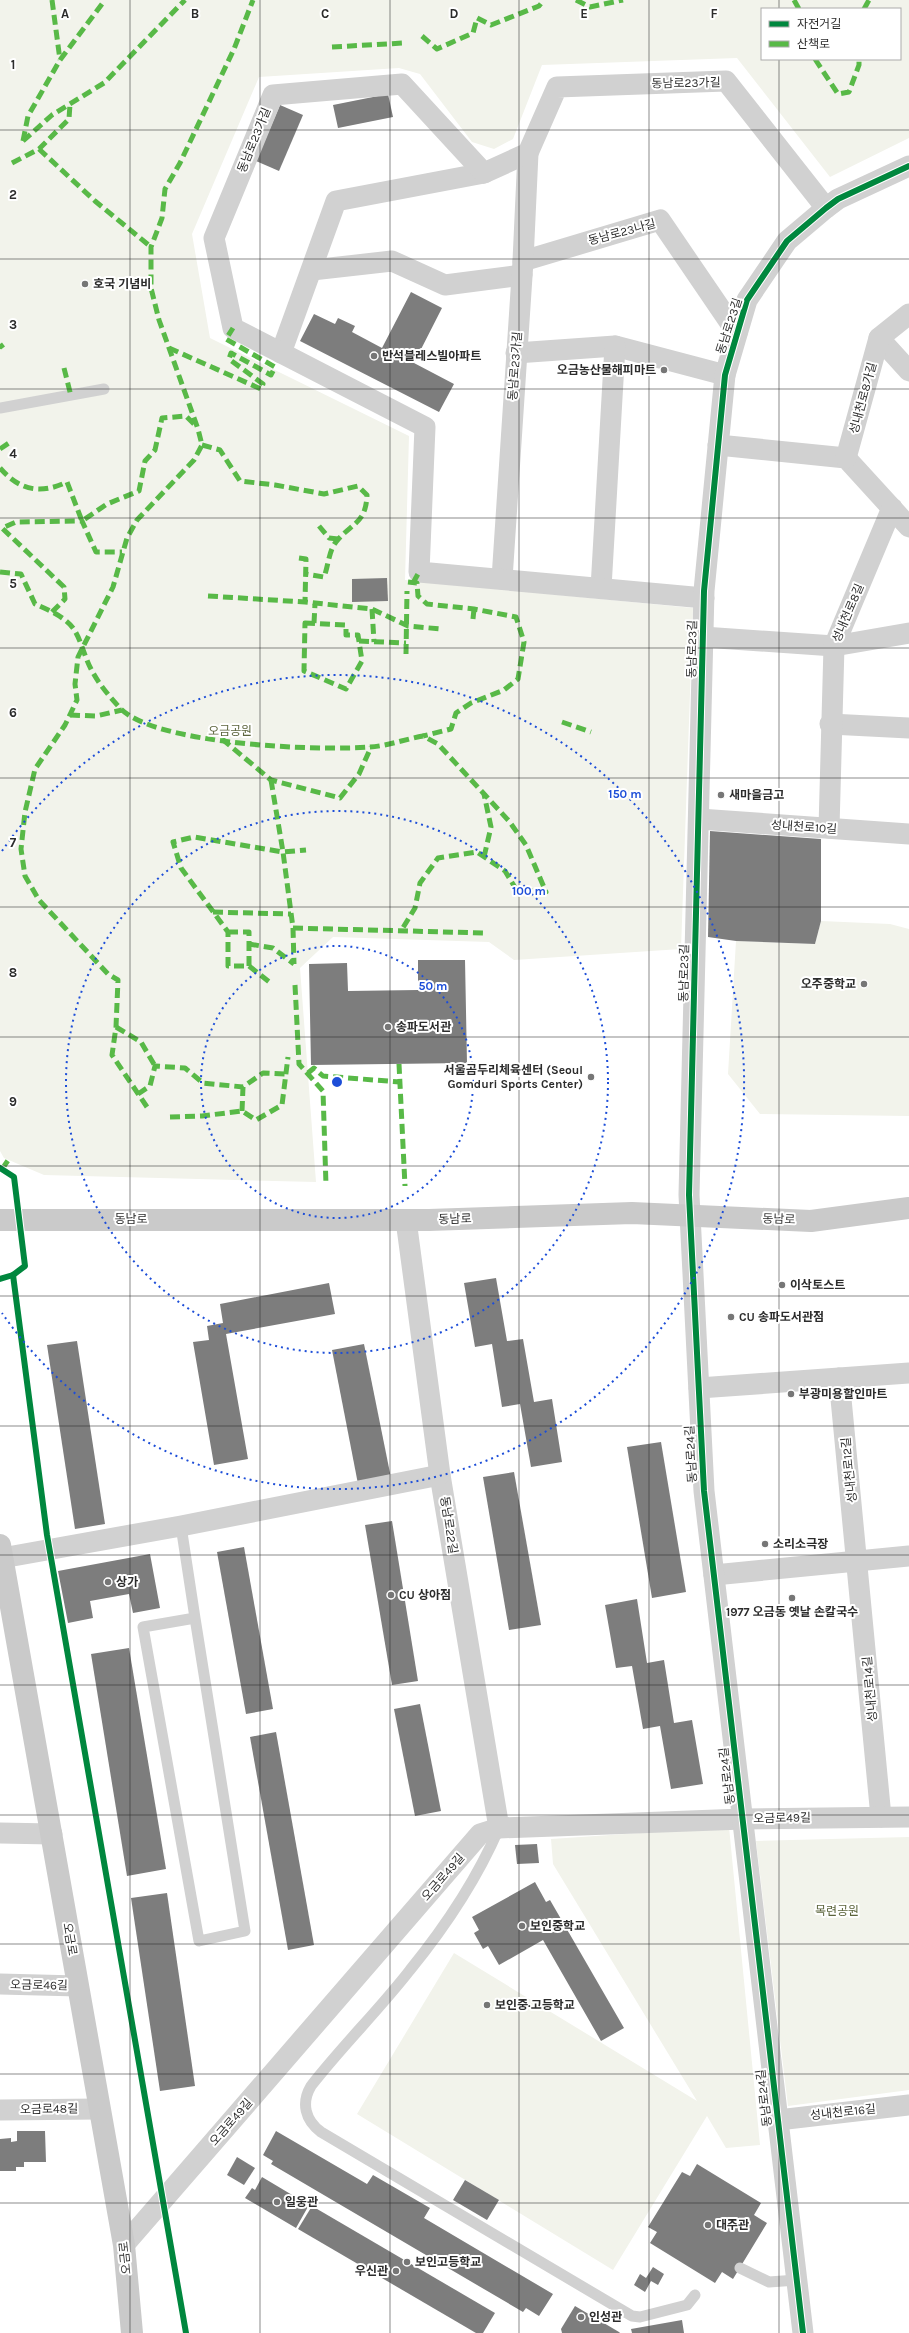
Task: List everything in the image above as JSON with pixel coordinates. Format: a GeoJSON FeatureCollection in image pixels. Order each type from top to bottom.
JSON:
{"type":"FeatureCollection","features":[{"type":"Feature","properties":{"kind":"main road","name":"동남로"},"geometry":{"type":"LineString","coordinates":[[0,1220],[406,1220],[632,1213],[811,1221],[909,1208]]}},
{"type":"Feature","properties":{"kind":"main road","name":"오금로"},"geometry":{"type":"LineString","coordinates":[[1,1552],[52,1834],[98,2109],[124,2244],[132,2333]]}},
{"type":"Feature","properties":{"kind":"street","name":"동남로23가길"},"geometry":{"type":"LineString","coordinates":[[502,579],[528,153],[557,86],[726,81],[826,208]]}},
{"type":"Feature","properties":{"kind":"street","name":"동남로23가길"},"geometry":{"type":"LineString","coordinates":[[484,173],[402,84],[272,95],[214,238],[233,328],[425,427],[419,572],[704,598]]}},
{"type":"Feature","properties":{"kind":"street"},"geometry":{"type":"LineString","coordinates":[[281,353],[336,201],[484,173],[528,153]]}},
{"type":"Feature","properties":{"kind":"street","name":"동남로23길"},"geometry":{"type":"LineString","coordinates":[[690,1216],[704,598],[725,376],[747,300],[787,242],[838,199],[908,169]]}},
{"type":"Feature","properties":{"kind":"street","name":"동남로23나길"},"geometry":{"type":"LineString","coordinates":[[312,270],[392,262],[445,285],[522,268],[660,220],[737,333]]}},
{"type":"Feature","properties":{"kind":"street"},"geometry":{"type":"LineString","coordinates":[[879,338],[909,314]]}},
{"type":"Feature","properties":{"kind":"street","name":"성내천로8가길"},"geometry":{"type":"LineString","coordinates":[[879,338],[909,371]]}},
{"type":"Feature","properties":{"kind":"street","name":"성내천로8가길"},"geometry":{"type":"LineString","coordinates":[[846,458],[879,338]]}},
{"type":"Feature","properties":{"kind":"street"},"geometry":{"type":"LineString","coordinates":[[516,353],[615,346],[725,376]]}},
{"type":"Feature","properties":{"kind":"street"},"geometry":{"type":"LineString","coordinates":[[601,588],[615,346]]}},
{"type":"Feature","properties":{"kind":"street"},"geometry":{"type":"LineString","coordinates":[[718,445],[846,458],[909,527]]}},
{"type":"Feature","properties":{"kind":"street","name":"성내천로8길"},"geometry":{"type":"LineString","coordinates":[[829,828],[830,724],[834,646],[892,508]]}},
{"type":"Feature","properties":{"kind":"street","name":"동남로23길"},"geometry":{"type":"LineString","coordinates":[[703,637],[834,646],[909,633]]}},
{"type":"Feature","properties":{"kind":"street"},"geometry":{"type":"LineString","coordinates":[[830,724],[909,728]]}},
{"type":"Feature","properties":{"kind":"street","name":"성내천로10길"},"geometry":{"type":"LineString","coordinates":[[699,819],[909,834]]}},
{"type":"Feature","properties":{"kind":"street","name":"동남로24길"},"geometry":{"type":"LineString","coordinates":[[690,1216],[704,1491],[803,2333]]}},
{"type":"Feature","properties":{"kind":"street","name":"동남로22길"},"geometry":{"type":"LineString","coordinates":[[406,1220],[440,1475],[499,1828]]}},
{"type":"Feature","properties":{"kind":"street"},"geometry":{"type":"LineString","coordinates":[[699,1388],[909,1373]]}},
{"type":"Feature","properties":{"kind":"street","name":"성내천로12길"},"geometry":{"type":"LineString","coordinates":[[840,1378],[858,1561]]}},
{"type":"Feature","properties":{"kind":"street"},"geometry":{"type":"LineString","coordinates":[[1,1552],[181,1526],[440,1475]]}},
{"type":"Feature","properties":{"kind":"street"},"geometry":{"type":"LineString","coordinates":[[714,1576],[909,1556]]}},
{"type":"Feature","properties":{"kind":"street","name":"성내천로14길"},"geometry":{"type":"LineString","coordinates":[[858,1561],[881,1817]]}},
{"type":"Feature","properties":{"kind":"street","name":"오금로49길"},"geometry":{"type":"LineString","coordinates":[[124,2244],[480,1834],[499,1828],[743,1819],[909,1817]]}},
{"type":"Feature","properties":{"kind":"street"},"geometry":{"type":"LineString","coordinates":[[0,1832],[52,1834]]}},
{"type":"Feature","properties":{"kind":"street","name":"오금로46길"},"geometry":{"type":"LineString","coordinates":[[0,1984],[78,1986]]}},
{"type":"Feature","properties":{"kind":"street","name":"성내천로16길"},"geometry":{"type":"LineString","coordinates":[[778,2120],[909,2105]]}},
{"type":"Feature","properties":{"kind":"street","name":"오금로48길"},"geometry":{"type":"LineString","coordinates":[[0,2110],[98,2109]]}},
{"type":"Feature","properties":{"kind":"lane"},"geometry":{"type":"LineString","coordinates":[[0,408],[104,390]]}},
{"type":"Feature","properties":{"kind":"lane"},"geometry":{"type":"LineString","coordinates":[[181,1526],[245,1931],[199,1942],[143,1627],[195,1618]]}},
{"type":"Feature","properties":{"kind":"lane"},"geometry":{"type":"LineString","coordinates":[[499,1828],[483,1863],[436,1937],[410,1970],[311,2086],[305,2101],[309,2120],[321,2132],[632,2316],[640,2317],[687,2305],[695,2295]]}},
{"type":"Feature","properties":{"kind":"lane"},"geometry":{"type":"LineString","coordinates":[[740,2268],[769,2282],[797,2280]]}},
{"type":"Feature","properties":{"kind":"green space","name":"오금공원"},"geometry":{"type":"Polygon","coordinates":[[[0,0],[909,0],[909,138],[830,177],[737,58],[542,65],[513,139],[494,149],[472,142],[420,74],[399,68],[259,77],[192,234],[210,338],[409,436],[405,580],[693,608],[681,949],[514,960],[489,942],[333,937],[300,968],[316,1182],[44,1175],[4,1158],[0,1151],[0,0]]]}},
{"type":"Feature","properties":{"kind":"green space"},"geometry":{"type":"Polygon","coordinates":[[[821,921],[890,924],[909,929],[909,1116],[760,1114],[728,1074],[736,941],[815,944],[821,921]]]}},
{"type":"Feature","properties":{"kind":"green space"},"geometry":{"type":"Polygon","coordinates":[[[729,1827],[760,2145],[726,2148],[707,2116],[613,2270],[357,2114],[454,1953],[697,2101],[553,1864],[551,1839],[729,1827]]]}},
{"type":"Feature","properties":{"kind":"green space","name":"목련공원"},"geometry":{"type":"Polygon","coordinates":[[[909,1837],[909,2090],[788,2106],[756,1841],[909,1837]]]}},
{"type":"Feature","properties":{"kind":"building"},"geometry":{"type":"Polygon","coordinates":[[[388,94],[393,117],[338,128],[333,105],[388,94]]]}},
{"type":"Feature","properties":{"kind":"building"},"geometry":{"type":"Polygon","coordinates":[[[280,105],[303,115],[279,171],[256,161],[280,105]]]}},
{"type":"Feature","properties":{"kind":"building","name":"반석블레스빌아파트"},"geometry":{"type":"Polygon","coordinates":[[[411,292],[442,308],[414,363],[454,384],[439,412],[300,341],[314,314],[335,324],[338,318],[355,326],[352,332],[382,348],[411,292]]]}},
{"type":"Feature","properties":{"kind":"building"},"geometry":{"type":"Polygon","coordinates":[[[387,578],[388,601],[352,602],[352,579],[387,578]]]}},
{"type":"Feature","properties":{"kind":"building"},"geometry":{"type":"Polygon","coordinates":[[[710,831],[821,839],[821,921],[815,944],[736,941],[708,937],[710,831]]]}},
{"type":"Feature","properties":{"kind":"building","name":"송파도서관"},"geometry":{"type":"Polygon","coordinates":[[[418,960],[465,960],[467,1063],[311,1065],[309,964],[347,963],[348,991],[418,990],[418,960]]]}},
{"type":"Feature","properties":{"kind":"building"},"geometry":{"type":"Polygon","coordinates":[[[496,1278],[507,1341],[523,1339],[534,1402],[552,1399],[562,1462],[531,1467],[520,1404],[502,1407],[492,1344],[475,1347],[464,1283],[496,1278]]]}},
{"type":"Feature","properties":{"kind":"building"},"geometry":{"type":"Polygon","coordinates":[[[329,1283],[335,1314],[226,1334],[248,1459],[214,1465],[193,1342],[209,1340],[207,1326],[223,1323],[220,1304],[329,1283]]]}},
{"type":"Feature","properties":{"kind":"building"},"geometry":{"type":"Polygon","coordinates":[[[77,1341],[105,1524],[75,1529],[47,1345],[77,1341]]]}},
{"type":"Feature","properties":{"kind":"building"},"geometry":{"type":"Polygon","coordinates":[[[364,1344],[391,1478],[358,1484],[332,1350],[364,1344]]]}},
{"type":"Feature","properties":{"kind":"building"},"geometry":{"type":"Polygon","coordinates":[[[661,1442],[686,1592],[652,1598],[627,1447],[661,1442]]]}},
{"type":"Feature","properties":{"kind":"building"},"geometry":{"type":"Polygon","coordinates":[[[514,1472],[541,1625],[509,1630],[483,1477],[514,1472]]]}},
{"type":"Feature","properties":{"kind":"building"},"geometry":{"type":"Polygon","coordinates":[[[392,1521],[418,1681],[392,1685],[365,1525],[392,1521]]]}},
{"type":"Feature","properties":{"kind":"building"},"geometry":{"type":"Polygon","coordinates":[[[244,1547],[273,1709],[246,1714],[217,1552],[244,1547]]]}},
{"type":"Feature","properties":{"kind":"building","name":"상가"},"geometry":{"type":"Polygon","coordinates":[[[150,1554],[160,1608],[133,1613],[129,1594],[90,1601],[93,1618],[68,1623],[58,1571],[150,1554]]]}},
{"type":"Feature","properties":{"kind":"building"},"geometry":{"type":"Polygon","coordinates":[[[637,1599],[647,1663],[664,1660],[674,1723],[692,1720],[703,1784],[671,1789],[660,1726],[643,1729],[632,1666],[616,1668],[605,1605],[637,1599]]]}},
{"type":"Feature","properties":{"kind":"building"},"geometry":{"type":"Polygon","coordinates":[[[129,1648],[166,1869],[127,1876],[91,1654],[129,1648]]]}},
{"type":"Feature","properties":{"kind":"building"},"geometry":{"type":"Polygon","coordinates":[[[420,1704],[441,1811],[415,1816],[394,1709],[420,1704]]]}},
{"type":"Feature","properties":{"kind":"building"},"geometry":{"type":"Polygon","coordinates":[[[276,1732],[314,1945],[288,1950],[250,1737],[276,1732]]]}},
{"type":"Feature","properties":{"kind":"building"},"geometry":{"type":"Polygon","coordinates":[[[537,1844],[539,1863],[517,1864],[515,1845],[537,1844]]]}},
{"type":"Feature","properties":{"kind":"building"},"geometry":{"type":"Polygon","coordinates":[[[535,1882],[546,1902],[550,1900],[624,2028],[601,2041],[543,1940],[499,1965],[488,1946],[483,1949],[474,1933],[479,1930],[472,1917],[535,1882]]]}},
{"type":"Feature","properties":{"kind":"building"},"geometry":{"type":"Polygon","coordinates":[[[167,1893],[195,2086],[160,2091],[131,1898],[167,1893]]]}},
{"type":"Feature","properties":{"kind":"building"},"geometry":{"type":"Polygon","coordinates":[[[17,2131],[45,2131],[46,2162],[24,2162],[24,2167],[16,2167],[16,2171],[0,2171],[0,2139],[11,2138],[11,2142],[17,2141],[17,2131]]]}},
{"type":"Feature","properties":{"kind":"building"},"geometry":{"type":"Polygon","coordinates":[[[276,2131],[367,2184],[373,2175],[430,2208],[424,2218],[553,2294],[539,2316],[526,2308],[523,2312],[271,2164],[273,2161],[263,2155],[276,2131]]]}},
{"type":"Feature","properties":{"kind":"building"},"geometry":{"type":"Polygon","coordinates":[[[237,2157],[255,2168],[244,2185],[227,2175],[237,2157]]]}},
{"type":"Feature","properties":{"kind":"building","name":"대주관"},"geometry":{"type":"Polygon","coordinates":[[[697,2164],[761,2203],[754,2215],[767,2223],[733,2279],[722,2272],[715,2283],[650,2243],[657,2232],[648,2227],[682,2172],[690,2176],[697,2164]]]}},
{"type":"Feature","properties":{"kind":"building","name":"일웅관"},"geometry":{"type":"Polygon","coordinates":[[[262,2177],[309,2205],[296,2228],[245,2198],[252,2188],[255,2190],[262,2177]]]}},
{"type":"Feature","properties":{"kind":"building"},"geometry":{"type":"Polygon","coordinates":[[[465,2180],[499,2200],[487,2220],[453,2200],[465,2180]]]}},
{"type":"Feature","properties":{"kind":"building","name":"우신관"},"geometry":{"type":"Polygon","coordinates":[[[312,2206],[495,2313],[483,2333],[476,2333],[298,2229],[312,2206]]]}},
{"type":"Feature","properties":{"kind":"building"},"geometry":{"type":"Polygon","coordinates":[[[653,2267],[664,2274],[658,2285],[651,2281],[645,2292],[634,2285],[640,2274],[646,2278],[653,2267]]]}},
{"type":"Feature","properties":{"kind":"building","name":"인성관"},"geometry":{"type":"Polygon","coordinates":[[[575,2306],[620,2333],[562,2333],[561,2329],[575,2306]]]}},
{"type":"Feature","properties":{"kind":"building"},"geometry":{"type":"Polygon","coordinates":[[[682,2320],[684,2333],[632,2333],[631,2329],[682,2320]]]}},
{"type":"Feature","properties":{"kind":"marked path"},"geometry":{"type":"LineString","coordinates":[[52,0],[60,60]]}},
{"type":"Feature","properties":{"kind":"marked path"},"geometry":{"type":"LineString","coordinates":[[23,141],[28,116],[60,60],[105,0]]}},
{"type":"Feature","properties":{"kind":"marked path"},"geometry":{"type":"LineString","coordinates":[[23,141],[52,115],[104,83],[185,0]]}},
{"type":"Feature","properties":{"kind":"marked path"},"geometry":{"type":"LineString","coordinates":[[147,1107],[112,1055],[116,1027],[118,980],[108,974],[39,900],[25,876],[21,849],[25,812],[35,769],[65,725],[77,700],[75,684],[78,657],[113,587],[127,538],[137,520],[194,460],[202,445],[198,429],[159,320],[151,288],[151,247],[162,218],[165,189],[180,163],[234,49],[253,0]]}},
{"type":"Feature","properties":{"kind":"marked path"},"geometry":{"type":"LineString","coordinates":[[422,36],[437,49],[473,33],[477,18],[491,25],[539,6],[544,0]]}},
{"type":"Feature","properties":{"kind":"marked path"},"geometry":{"type":"LineString","coordinates":[[576,0],[590,7],[623,0]]}},
{"type":"Feature","properties":{"kind":"marked path"},"geometry":{"type":"LineString","coordinates":[[794,0],[798,8]]}},
{"type":"Feature","properties":{"kind":"marked path"},"geometry":{"type":"LineString","coordinates":[[865,8],[869,0]]}},
{"type":"Feature","properties":{"kind":"marked path"},"geometry":{"type":"LineString","coordinates":[[332,47],[404,43]]}},
{"type":"Feature","properties":{"kind":"marked path"},"geometry":{"type":"LineString","coordinates":[[816,60],[838,94],[849,92],[859,65],[859,60]]}},
{"type":"Feature","properties":{"kind":"marked path"},"geometry":{"type":"LineString","coordinates":[[12,163],[39,149],[69,119],[70,104]]}},
{"type":"Feature","properties":{"kind":"marked path"},"geometry":{"type":"LineString","coordinates":[[39,149],[95,201],[151,247]]}},
{"type":"Feature","properties":{"kind":"marked path"},"geometry":{"type":"LineString","coordinates":[[169,348],[261,389],[263,384],[229,359],[231,353],[271,375],[275,367],[226,339],[233,328]]}},
{"type":"Feature","properties":{"kind":"marked path"},"geometry":{"type":"LineString","coordinates":[[0,344],[3,348]]}},
{"type":"Feature","properties":{"kind":"marked path"},"geometry":{"type":"LineString","coordinates":[[64,368],[71,396]]}},
{"type":"Feature","properties":{"kind":"marked path"},"geometry":{"type":"LineString","coordinates":[[0,468],[22,486],[30,488],[48,488],[67,482],[82,521],[107,504],[139,491],[145,461],[155,450],[162,418],[186,416],[197,427]]}},
{"type":"Feature","properties":{"kind":"marked path"},"geometry":{"type":"LineString","coordinates":[[0,449],[12,441]]}},
{"type":"Feature","properties":{"kind":"marked path"},"geometry":{"type":"LineString","coordinates":[[202,445],[220,450],[240,481],[275,485],[324,494],[358,486],[367,495],[366,505],[361,518],[334,545],[324,577],[306,574]]}},
{"type":"Feature","properties":{"kind":"marked path"},"geometry":{"type":"LineString","coordinates":[[52,612],[65,599],[64,587],[2,528],[16,522],[82,521],[96,552],[122,552]]}},
{"type":"Feature","properties":{"kind":"marked path"},"geometry":{"type":"LineString","coordinates":[[319,526],[329,538],[339,539]]}},
{"type":"Feature","properties":{"kind":"marked path"},"geometry":{"type":"LineString","coordinates":[[299,558],[306,559],[305,602]]}},
{"type":"Feature","properties":{"kind":"marked path"},"geometry":{"type":"LineString","coordinates":[[0,572],[21,574],[35,604],[56,614],[70,624],[76,632],[89,664],[100,684],[120,708],[139,720],[167,730],[201,738],[239,743],[314,748],[346,748],[383,745],[423,736],[438,744],[509,821],[526,845],[546,892],[516,889],[505,871],[477,852],[438,858],[420,883],[415,908],[401,931]]}},
{"type":"Feature","properties":{"kind":"marked path"},"geometry":{"type":"LineString","coordinates":[[413,583],[419,572]]}},
{"type":"Feature","properties":{"kind":"marked path"},"geometry":{"type":"LineString","coordinates":[[408,582],[417,583],[418,596],[427,604],[474,609],[516,617],[524,642],[518,679],[504,690],[471,703],[456,713],[451,729],[423,736]]}},
{"type":"Feature","properties":{"kind":"marked path"},"geometry":{"type":"LineString","coordinates":[[406,654],[407,591]]}},
{"type":"Feature","properties":{"kind":"marked path"},"geometry":{"type":"LineString","coordinates":[[208,596],[305,602],[372,609],[408,626],[441,629]]}},
{"type":"Feature","properties":{"kind":"marked path"},"geometry":{"type":"LineString","coordinates":[[314,623],[315,604]]}},
{"type":"Feature","properties":{"kind":"marked path"},"geometry":{"type":"LineString","coordinates":[[372,609],[374,642]]}},
{"type":"Feature","properties":{"kind":"marked path"},"geometry":{"type":"LineString","coordinates":[[473,619],[474,609]]}},
{"type":"Feature","properties":{"kind":"marked path"},"geometry":{"type":"LineString","coordinates":[[305,623],[346,625],[346,635],[358,635],[362,661],[346,689],[304,671],[305,623]]}},
{"type":"Feature","properties":{"kind":"marked path"},"geometry":{"type":"LineString","coordinates":[[359,641],[406,643]]}},
{"type":"Feature","properties":{"kind":"marked path"},"geometry":{"type":"LineString","coordinates":[[70,715],[96,716],[122,710]]}},
{"type":"Feature","properties":{"kind":"marked path"},"geometry":{"type":"LineString","coordinates":[[562,722],[591,732]]}},
{"type":"Feature","properties":{"kind":"marked path"},"geometry":{"type":"LineString","coordinates":[[222,739],[271,780],[340,798],[359,774],[371,747]]}},
{"type":"Feature","properties":{"kind":"marked path"},"geometry":{"type":"LineString","coordinates":[[271,780],[283,852],[306,850]]}},
{"type":"Feature","properties":{"kind":"marked path"},"geometry":{"type":"LineString","coordinates":[[484,794],[491,827],[484,857]]}},
{"type":"Feature","properties":{"kind":"marked path"},"geometry":{"type":"LineString","coordinates":[[228,932],[249,932],[249,966],[228,966],[228,932],[181,868],[173,842],[194,837],[283,852],[293,928],[294,964]]}},
{"type":"Feature","properties":{"kind":"marked path"},"geometry":{"type":"LineString","coordinates":[[213,912],[291,914]]}},
{"type":"Feature","properties":{"kind":"marked path"},"geometry":{"type":"LineString","coordinates":[[293,928],[485,933]]}},
{"type":"Feature","properties":{"kind":"marked path"},"geometry":{"type":"LineString","coordinates":[[249,944],[273,948],[294,964]]}},
{"type":"Feature","properties":{"kind":"marked path"},"geometry":{"type":"LineString","coordinates":[[249,966],[272,984]]}},
{"type":"Feature","properties":{"kind":"marked path"},"geometry":{"type":"LineString","coordinates":[[295,985],[299,1064],[323,1091],[326,1185]]}},
{"type":"Feature","properties":{"kind":"marked path"},"geometry":{"type":"LineString","coordinates":[[116,1027],[141,1042],[155,1066]]}},
{"type":"Feature","properties":{"kind":"marked path"},"geometry":{"type":"LineString","coordinates":[[170,1117],[202,1116],[242,1111],[256,1120],[282,1105],[288,1057]]}},
{"type":"Feature","properties":{"kind":"marked path"},"geometry":{"type":"LineString","coordinates":[[399,1064],[405,1186]]}},
{"type":"Feature","properties":{"kind":"marked path"},"geometry":{"type":"LineString","coordinates":[[138,1094],[150,1086],[155,1066],[185,1068],[203,1083],[243,1087]]}},
{"type":"Feature","properties":{"kind":"marked path"},"geometry":{"type":"LineString","coordinates":[[308,1073],[314,1068],[323,1076],[400,1082]]}},
{"type":"Feature","properties":{"kind":"marked path"},"geometry":{"type":"LineString","coordinates":[[242,1111],[243,1087],[263,1073],[285,1074]]}},
{"type":"Feature","properties":{"kind":"marked path"},"geometry":{"type":"LineString","coordinates":[[2,1169],[9,1159]]}},
{"type":"Feature","properties":{"kind":"cycle path"},"geometry":{"type":"LineString","coordinates":[[803,2333],[704,1491],[689,1195],[704,591],[725,375],[747,300],[787,241],[826,208],[838,199],[909,166]]}},
{"type":"Feature","properties":{"kind":"cycle path"},"geometry":{"type":"LineString","coordinates":[[0,1168],[14,1177],[25,1266],[13,1275],[0,1279]]}},
{"type":"Feature","properties":{"kind":"cycle path"},"geometry":{"type":"LineString","coordinates":[[13,1275],[47,1535],[186,2333]]}},
{"type":"Feature","properties":{"kind":"place","name":"호국 기념비"},"geometry":{"type":"Point","coordinates":[85,284]}},
{"type":"Feature","properties":{"kind":"place","name":"반석블레스빌아파트"},"geometry":{"type":"Point","coordinates":[374,356]}},
{"type":"Feature","properties":{"kind":"place","name":"오금농산물해피마트"},"geometry":{"type":"Point","coordinates":[664,370]}},
{"type":"Feature","properties":{"kind":"place","name":"새마을금고"},"geometry":{"type":"Point","coordinates":[721,795]}},
{"type":"Feature","properties":{"kind":"place","name":"오주중학교"},"geometry":{"type":"Point","coordinates":[864,984]}},
{"type":"Feature","properties":{"kind":"place","name":"송파도서관"},"geometry":{"type":"Point","coordinates":[388,1027]}},
{"type":"Feature","properties":{"kind":"place","name":"서울곰두리체육센터 (Seoul Gomduri Sports Center)"},"geometry":{"type":"Point","coordinates":[591,1077]}},
{"type":"Feature","properties":{"kind":"place","name":"이삭토스트"},"geometry":{"type":"Point","coordinates":[782,1285]}},
{"type":"Feature","properties":{"kind":"place","name":"CU 송파도서관점"},"geometry":{"type":"Point","coordinates":[731,1317]}},
{"type":"Feature","properties":{"kind":"place","name":"부광미용할인마트"},"geometry":{"type":"Point","coordinates":[791,1394]}},
{"type":"Feature","properties":{"kind":"place","name":"소리소극장"},"geometry":{"type":"Point","coordinates":[765,1544]}},
{"type":"Feature","properties":{"kind":"place","name":"상가"},"geometry":{"type":"Point","coordinates":[108,1582]}},
{"type":"Feature","properties":{"kind":"place","name":"CU 상아점"},"geometry":{"type":"Point","coordinates":[391,1595]}},
{"type":"Feature","properties":{"kind":"place","name":"1977 오금동 옛날 손칼국수"},"geometry":{"type":"Point","coordinates":[792,1598]}},
{"type":"Feature","properties":{"kind":"place","name":"보인중학교"},"geometry":{"type":"Point","coordinates":[522,1926]}},
{"type":"Feature","properties":{"kind":"place","name":"보인중·고등학교"},"geometry":{"type":"Point","coordinates":[487,2005]}},
{"type":"Feature","properties":{"kind":"place","name":"일웅관"},"geometry":{"type":"Point","coordinates":[277,2202]}},
{"type":"Feature","properties":{"kind":"place","name":"대주관"},"geometry":{"type":"Point","coordinates":[708,2225]}},
{"type":"Feature","properties":{"kind":"place","name":"보인고등학교"},"geometry":{"type":"Point","coordinates":[407,2262]}},
{"type":"Feature","properties":{"kind":"place","name":"우신관"},"geometry":{"type":"Point","coordinates":[396,2271]}},
{"type":"Feature","properties":{"kind":"place","name":"인성관"},"geometry":{"type":"Point","coordinates":[581,2317]}}]}
